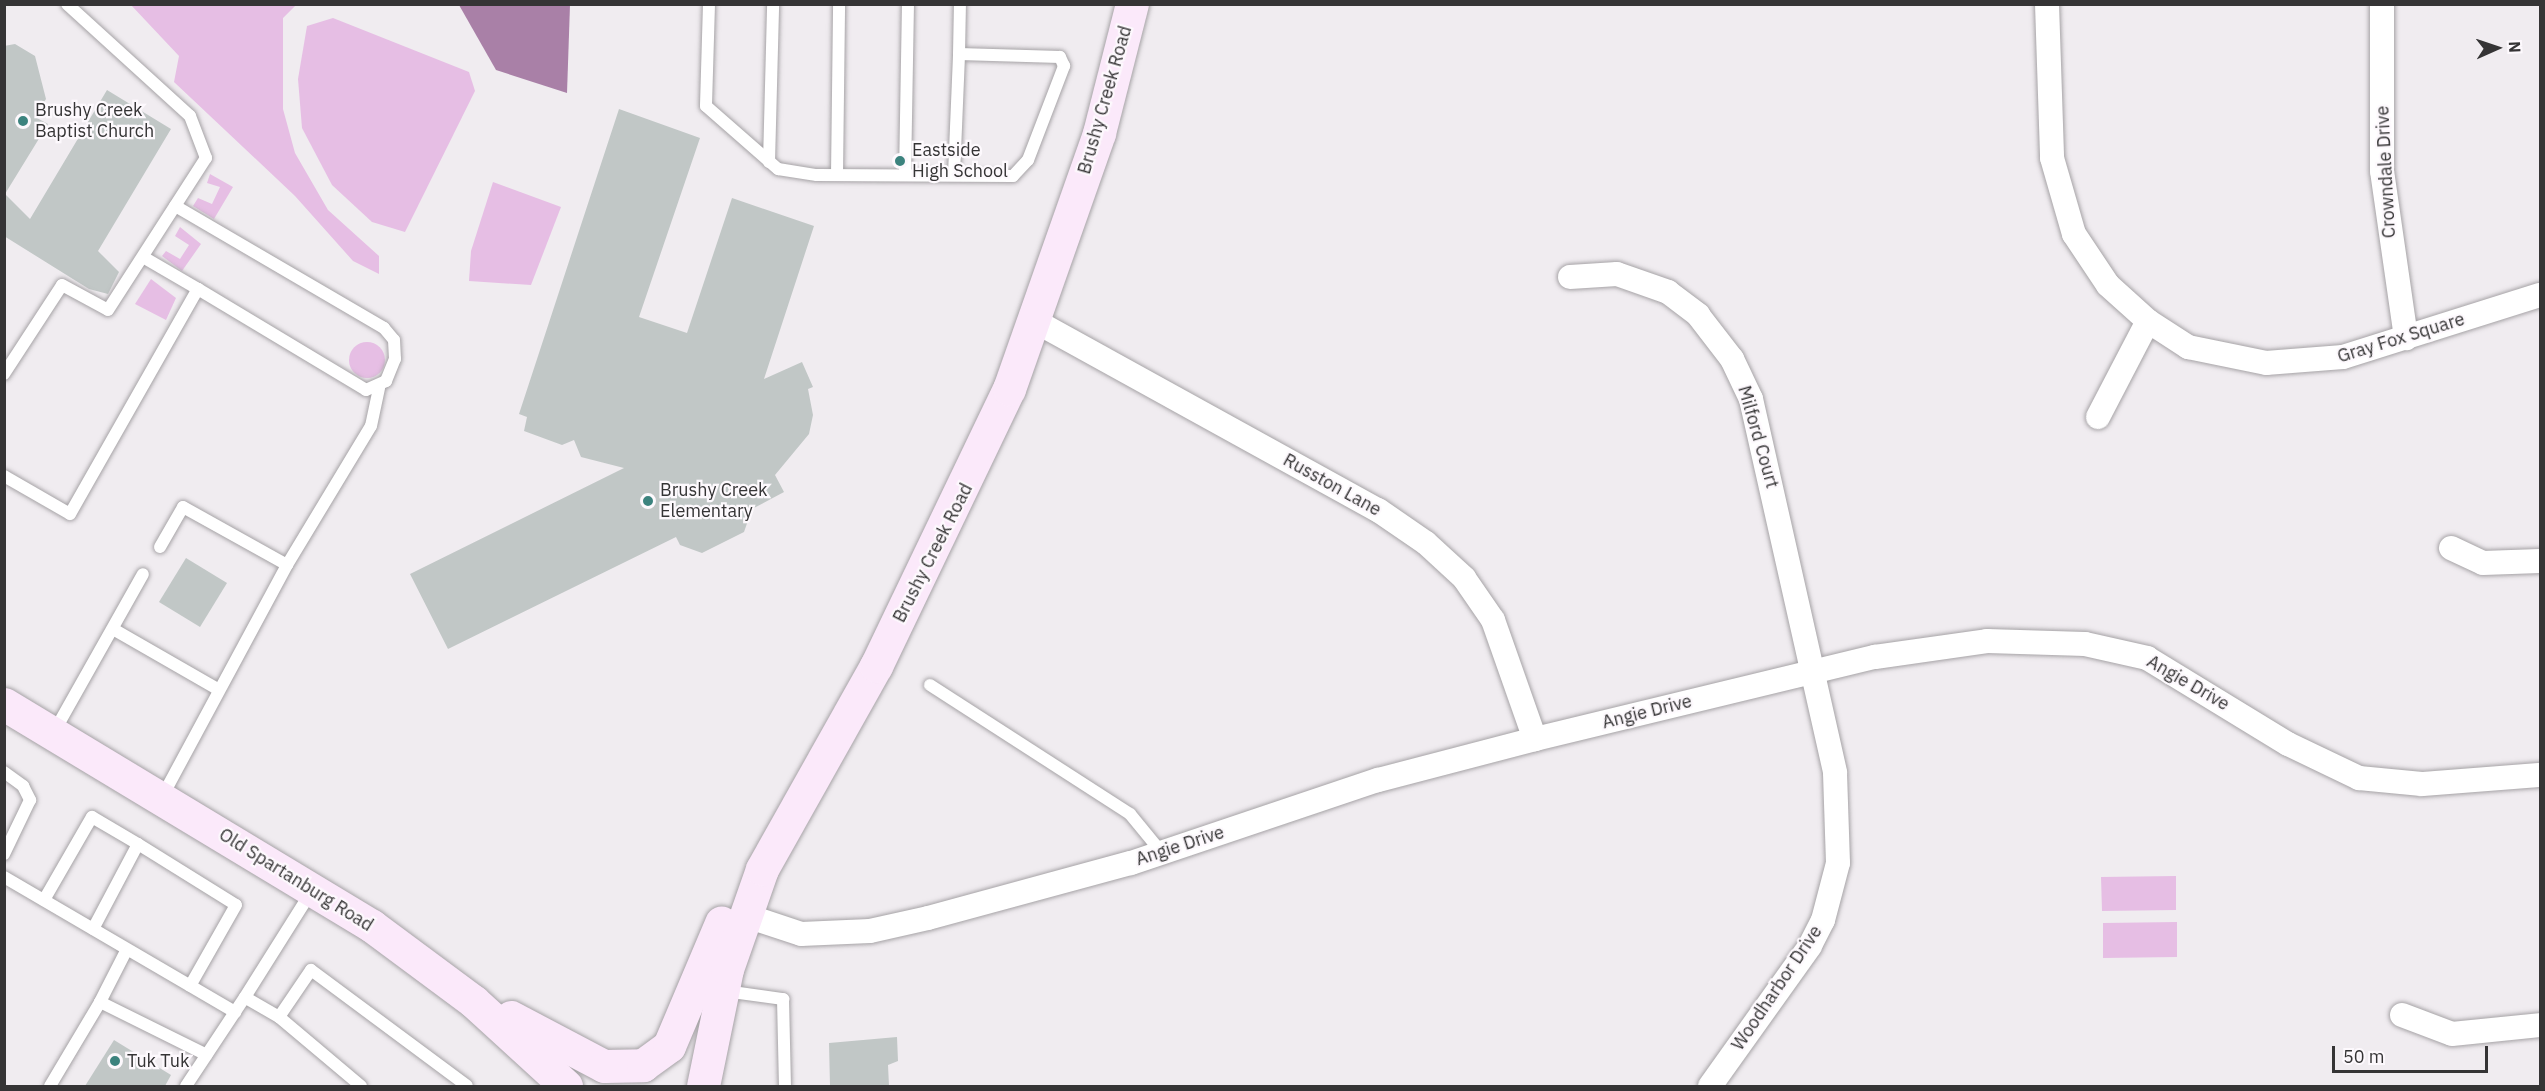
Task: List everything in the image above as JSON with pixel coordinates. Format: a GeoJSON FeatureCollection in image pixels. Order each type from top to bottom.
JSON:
{"type":"FeatureCollection","features":[{"type":"Feature","properties":{"kind":"main road","name":"Brushy Creek Road"},"geometry":{"type":"LineString","coordinates":[[703,1086],[722,990],[744,915],[762,869],[876,666],[979,461],[1035,321],[1098,133],[1132,4]]}},
{"type":"Feature","properties":{"kind":"main road","name":"Old Spartanburg Road"},"geometry":{"type":"LineString","coordinates":[[4,704],[313,888],[451,984],[566,1086]]}},
{"type":"Feature","properties":{"kind":"main road"},"geometry":{"type":"LineString","coordinates":[[451,984],[604,1066],[633,1067],[658,1058],[684,1015],[730,900],[806,787]]}},
{"type":"Feature","properties":{"kind":"street","name":"Gray Fox Square"},"geometry":{"type":"LineString","coordinates":[[2047,4],[2052,158],[2060,197],[2074,234],[2099,275],[2148,321],[2201,352],[2266,363],[2343,357],[2541,295]]}},
{"type":"Feature","properties":{"kind":"street","name":"Crowndale Drive"},"geometry":{"type":"LineString","coordinates":[[2382,4],[2383,181],[2406,338]]}},
{"type":"Feature","properties":{"kind":"street","name":"Milford Court"},"geometry":{"type":"LineString","coordinates":[[1570,277],[1617,274],[1668,292],[1698,315],[1732,359],[1751,399],[1814,671]]}},
{"type":"Feature","properties":{"kind":"street","name":"Russton Lane"},"geometry":{"type":"LineString","coordinates":[[1035,321],[1378,510],[1426,543],[1464,578],[1492,620],[1535,739]]}},
{"type":"Feature","properties":{"kind":"street"},"geometry":{"type":"LineString","coordinates":[[2098,417],[2148,321]]}},
{"type":"Feature","properties":{"kind":"street"},"geometry":{"type":"LineString","coordinates":[[2451,548],[2483,563],[2541,561]]}},
{"type":"Feature","properties":{"kind":"street","name":"Angie Drive"},"geometry":{"type":"LineString","coordinates":[[744,915],[801,934],[870,931],[1027,893],[1162,853],[1378,780],[1814,671],[1940,646],[2085,644],[2124,650],[2172,669],[2288,744],[2359,778],[2422,784],[2541,775]]}},
{"type":"Feature","properties":{"kind":"street","name":"Woodharbor Drive"},"geometry":{"type":"LineString","coordinates":[[1710,1086],[1810,946],[1832,892],[1838,805],[1814,671]]}},
{"type":"Feature","properties":{"kind":"street"},"geometry":{"type":"LineString","coordinates":[[2402,1015],[2452,1035],[2541,1025]]}},
{"type":"Feature","properties":{"kind":"lane"},"geometry":{"type":"LineString","coordinates":[[4,374],[62,285],[108,310],[206,158],[190,117],[68,4]]}},
{"type":"Feature","properties":{"kind":"lane"},"geometry":{"type":"LineString","coordinates":[[709,4],[706,106],[778,169],[837,175],[1012,176],[1028,159],[1064,66],[1060,57],[959,54]]}},
{"type":"Feature","properties":{"kind":"lane"},"geometry":{"type":"LineString","coordinates":[[770,162],[773,4]]}},
{"type":"Feature","properties":{"kind":"lane"},"geometry":{"type":"LineString","coordinates":[[837,175],[839,4]]}},
{"type":"Feature","properties":{"kind":"lane"},"geometry":{"type":"LineString","coordinates":[[905,175],[908,4]]}},
{"type":"Feature","properties":{"kind":"lane"},"geometry":{"type":"LineString","coordinates":[[954,175],[960,4]]}},
{"type":"Feature","properties":{"kind":"lane"},"geometry":{"type":"LineString","coordinates":[[162,798],[287,565],[371,426],[379,388],[395,359],[394,340],[384,328],[175,206]]}},
{"type":"Feature","properties":{"kind":"lane"},"geometry":{"type":"LineString","coordinates":[[143,257],[366,390],[379,388]]}},
{"type":"Feature","properties":{"kind":"lane"},"geometry":{"type":"LineString","coordinates":[[4,476],[70,514],[198,289]]}},
{"type":"Feature","properties":{"kind":"lane"},"geometry":{"type":"LineString","coordinates":[[160,547],[183,507],[287,565]]}},
{"type":"Feature","properties":{"kind":"lane"},"geometry":{"type":"LineString","coordinates":[[54,733],[143,574]]}},
{"type":"Feature","properties":{"kind":"lane"},"geometry":{"type":"LineString","coordinates":[[113,629],[219,690]]}},
{"type":"Feature","properties":{"kind":"lane"},"geometry":{"type":"LineString","coordinates":[[930,685],[1130,814],[1162,853]]}},
{"type":"Feature","properties":{"kind":"lane"},"geometry":{"type":"LineString","coordinates":[[4,772],[23,786],[30,800],[4,854]]}},
{"type":"Feature","properties":{"kind":"lane"},"geometry":{"type":"LineString","coordinates":[[44,900],[92,817],[138,844],[236,905],[190,986]]}},
{"type":"Feature","properties":{"kind":"lane"},"geometry":{"type":"LineString","coordinates":[[93,929],[138,844]]}},
{"type":"Feature","properties":{"kind":"lane"},"geometry":{"type":"LineString","coordinates":[[4,877],[235,1012]]}},
{"type":"Feature","properties":{"kind":"lane"},"geometry":{"type":"LineString","coordinates":[[186,1086],[313,888]]}},
{"type":"Feature","properties":{"kind":"lane"},"geometry":{"type":"LineString","coordinates":[[50,1086],[100,1002],[127,949]]}},
{"type":"Feature","properties":{"kind":"lane"},"geometry":{"type":"LineString","coordinates":[[279,1017],[311,970],[467,1086]]}},
{"type":"Feature","properties":{"kind":"lane"},"geometry":{"type":"LineString","coordinates":[[722,990],[783,999],[785,1086]]}},
{"type":"Feature","properties":{"kind":"lane"},"geometry":{"type":"LineString","coordinates":[[245,997],[279,1017],[361,1086]]}},
{"type":"Feature","properties":{"kind":"lane"},"geometry":{"type":"LineString","coordinates":[[100,1002],[207,1055]]}},
{"type":"Feature","properties":{"kind":"shaded area"},"geometry":{"type":"Polygon","coordinates":[[[131,5],[296,5],[283,18],[283,109],[295,153],[328,210],[379,256],[379,274],[353,261],[295,196],[174,82],[179,56],[131,5]]]}},
{"type":"Feature","properties":{"kind":"shaded area"},"geometry":{"type":"Polygon","coordinates":[[[459,5],[570,5],[567,93],[496,70],[459,5]]]}},
{"type":"Feature","properties":{"kind":"shaded area"},"geometry":{"type":"Polygon","coordinates":[[[333,18],[469,72],[475,91],[405,232],[372,222],[332,185],[302,128],[298,79],[307,26],[333,18]]]}},
{"type":"Feature","properties":{"kind":"shaded area"},"geometry":{"type":"Polygon","coordinates":[[[210,174],[233,187],[214,219],[193,206],[198,198],[212,204],[220,187],[207,183],[210,174]]]}},
{"type":"Feature","properties":{"kind":"shaded area"},"geometry":{"type":"Polygon","coordinates":[[[493,182],[561,207],[531,285],[469,281],[471,251],[493,182]]]}},
{"type":"Feature","properties":{"kind":"shaded area"},"geometry":{"type":"Polygon","coordinates":[[[180,227],[201,244],[182,271],[162,256],[166,251],[180,259],[189,245],[175,236],[180,227]]]}},
{"type":"Feature","properties":{"kind":"shaded area"},"geometry":{"type":"Polygon","coordinates":[[[151,279],[176,298],[166,320],[135,304],[151,279]]]}},
{"type":"Feature","properties":{"kind":"shaded area"},"geometry":{"type":"Polygon","coordinates":[[[367,342],[380,347],[385,360],[380,373],[367,378],[354,373],[349,360],[354,347],[367,342]]]}},
{"type":"Feature","properties":{"kind":"shaded area"},"geometry":{"type":"Polygon","coordinates":[[[2176,876],[2176,910],[2102,911],[2101,877],[2176,876]]]}},
{"type":"Feature","properties":{"kind":"shaded area"},"geometry":{"type":"Polygon","coordinates":[[[2177,922],[2177,957],[2103,958],[2103,923],[2177,922]]]}},
{"type":"Feature","properties":{"kind":"building"},"geometry":{"type":"Polygon","coordinates":[[[15,44],[35,56],[46,99],[35,117],[48,124],[5,194],[30,219],[107,90],[171,129],[98,251],[119,272],[108,294],[89,289],[4,236],[4,46],[15,44]]]}},
{"type":"Feature","properties":{"kind":"building"},"geometry":{"type":"Polygon","coordinates":[[[619,109],[700,138],[639,317],[687,333],[732,198],[814,226],[764,379],[802,362],[813,387],[808,389],[813,415],[809,434],[775,475],[784,492],[752,509],[744,532],[702,553],[680,545],[676,537],[448,649],[410,574],[624,468],[581,457],[574,440],[562,445],[524,431],[527,417],[519,414],[619,109]]]}},
{"type":"Feature","properties":{"kind":"building"},"geometry":{"type":"Polygon","coordinates":[[[186,558],[227,583],[200,627],[159,602],[186,558]]]}},
{"type":"Feature","properties":{"kind":"building"},"geometry":{"type":"Polygon","coordinates":[[[897,1037],[898,1061],[888,1065],[889,1086],[830,1086],[829,1043],[897,1037]]]}},
{"type":"Feature","properties":{"kind":"building"},"geometry":{"type":"Polygon","coordinates":[[[114,1040],[171,1075],[165,1086],[85,1086],[114,1040]]]}},
{"type":"Feature","properties":{"kind":"place","name":"Brushy Creek Baptist Church"},"geometry":{"type":"Point","coordinates":[23,121]}},
{"type":"Feature","properties":{"kind":"place","name":"Eastside High School"},"geometry":{"type":"Point","coordinates":[900,161]}},
{"type":"Feature","properties":{"kind":"place","name":"Brushy Creek Elementary"},"geometry":{"type":"Point","coordinates":[648,501]}},
{"type":"Feature","properties":{"kind":"place","name":"Tuk Tuk"},"geometry":{"type":"Point","coordinates":[115,1061]}}]}
